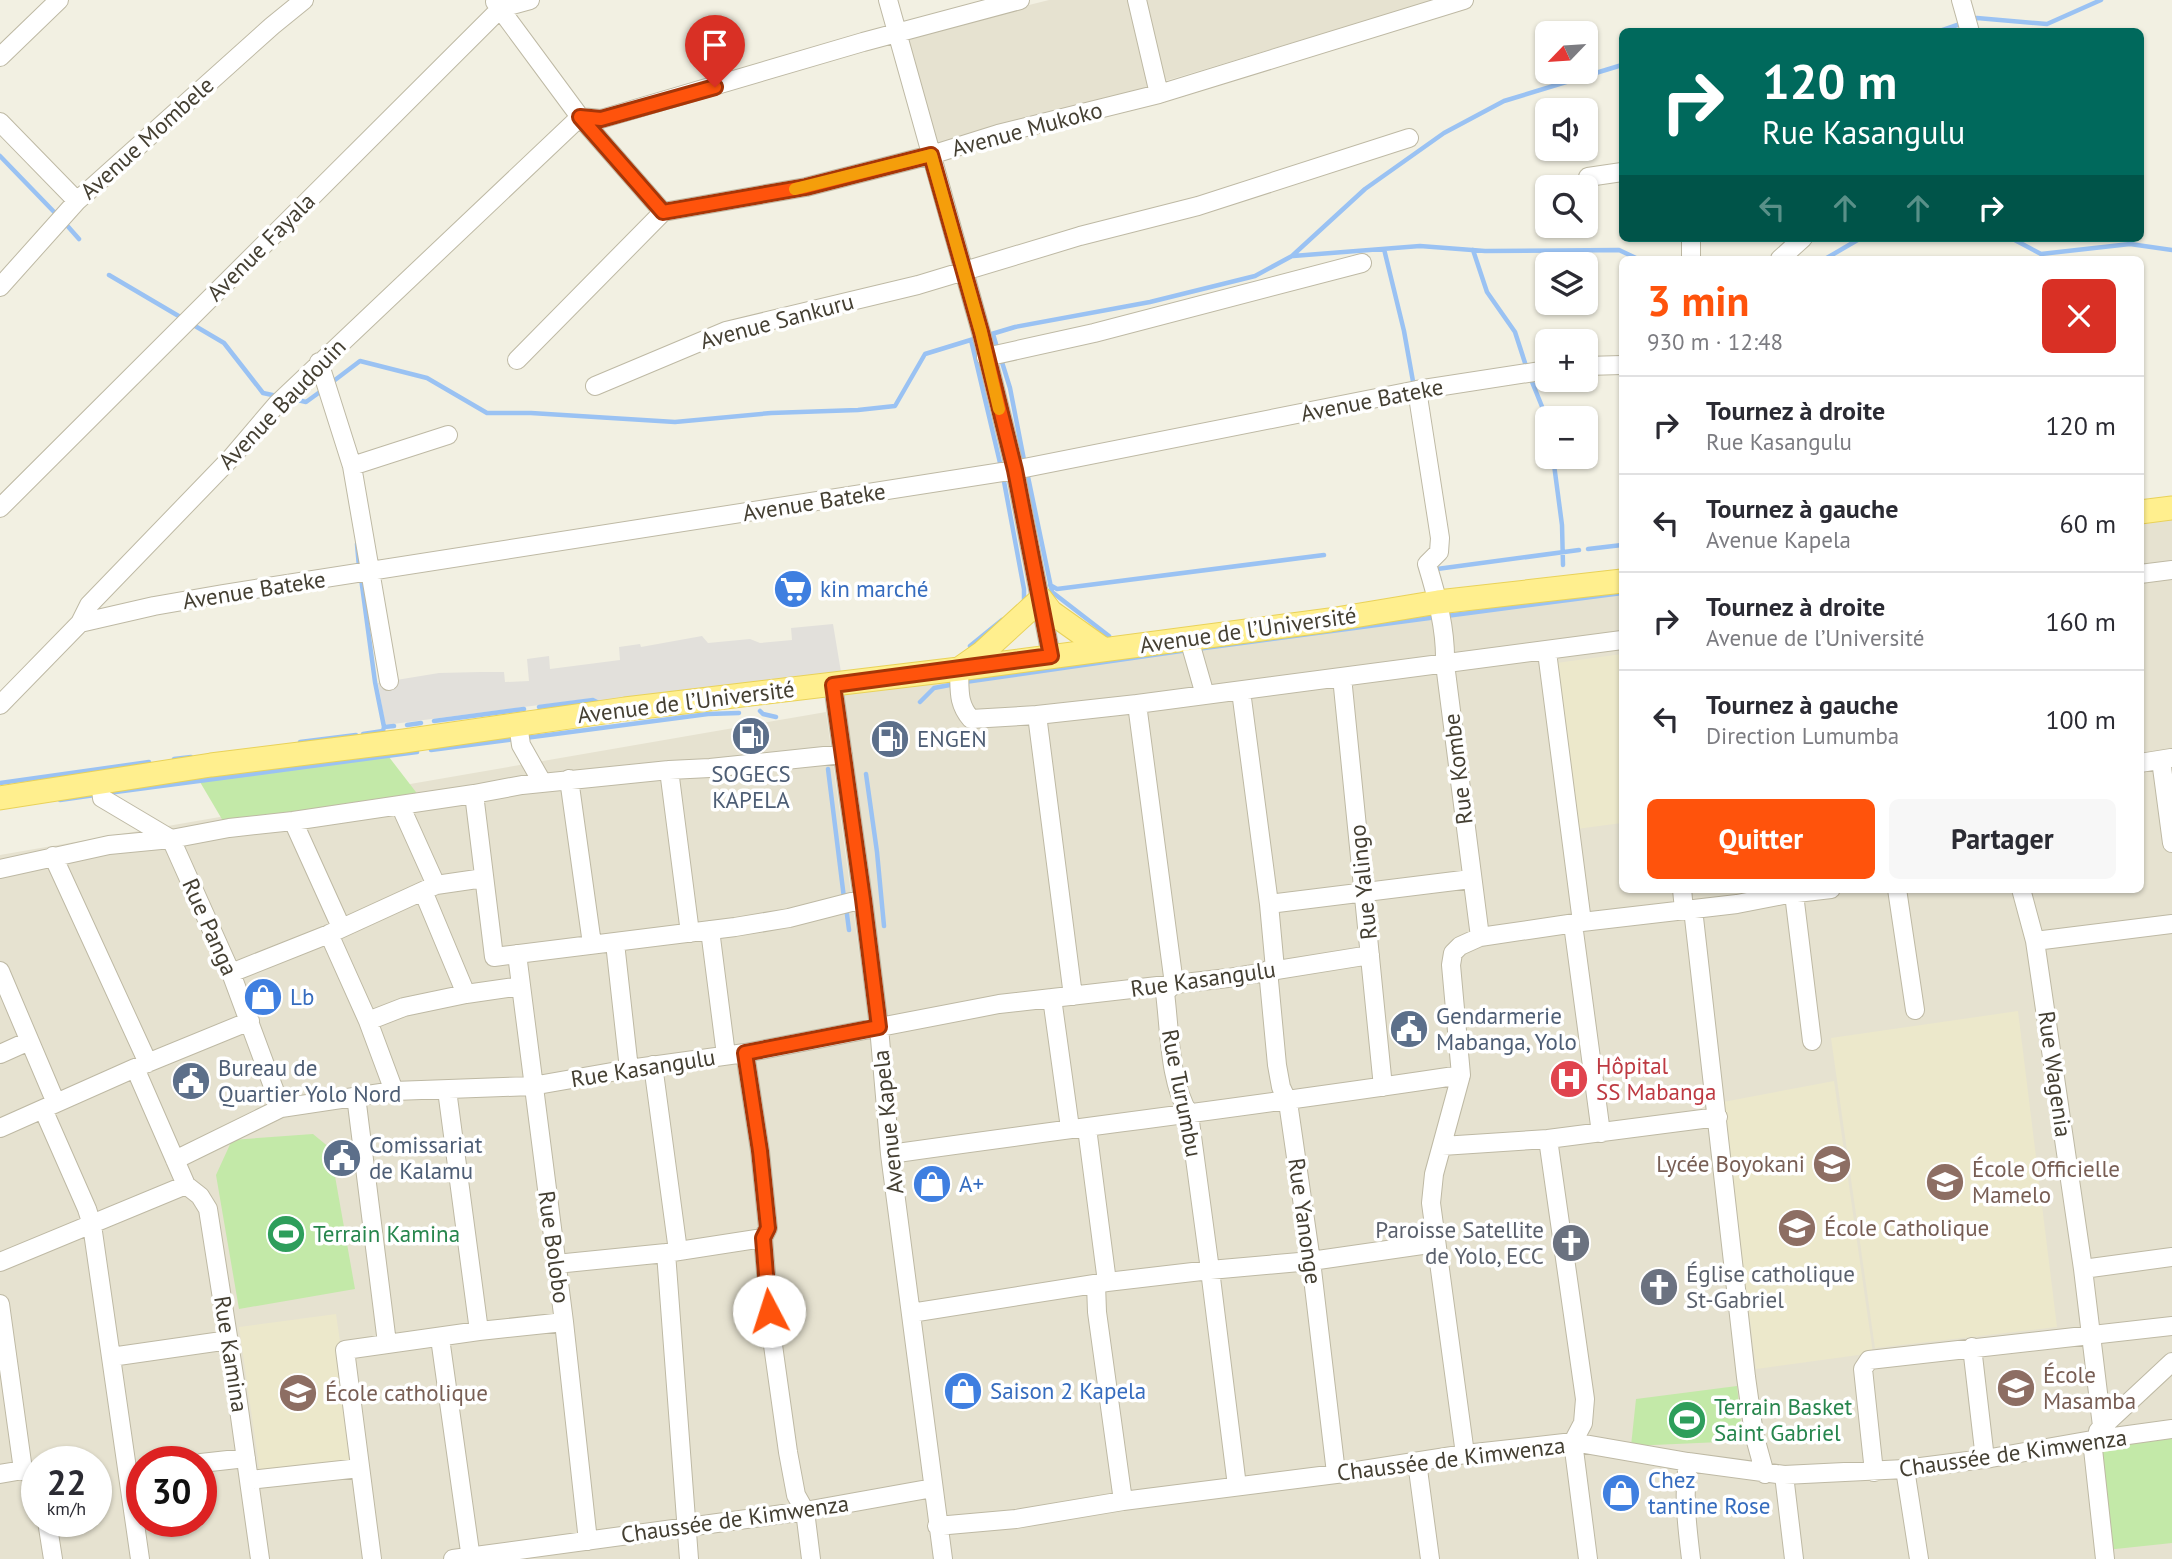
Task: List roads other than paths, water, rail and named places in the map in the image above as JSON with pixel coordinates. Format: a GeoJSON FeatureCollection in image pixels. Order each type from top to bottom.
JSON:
{"type":"FeatureCollection","features":[{"type":"Feature","properties":{"kind":"main road"},"geometry":{"type":"LineString","coordinates":[[2144,512],[2172,508]]}},
{"type":"Feature","properties":{"kind":"main road","name":"Avenue de l’Université"},"geometry":{"type":"LineString","coordinates":[[0,798],[100,781],[518,724],[1189,639],[1438,602],[1619,581]]}},
{"type":"Feature","properties":{"kind":"main road"},"geometry":{"type":"LineString","coordinates":[[959,669],[982,653],[1041,599],[1051,612],[1103,649]]}},
{"type":"Feature","properties":{"kind":"street"},"geometry":{"type":"LineString","coordinates":[[0,57],[59,0]]}},
{"type":"Feature","properties":{"kind":"street","name":"Avenue Mombele"},"geometry":{"type":"LineString","coordinates":[[0,286],[77,201],[304,0]]}},
{"type":"Feature","properties":{"kind":"street","name":"Avenue Fayala"},"geometry":{"type":"LineString","coordinates":[[0,508],[174,335],[497,4],[530,0]]}},
{"type":"Feature","properties":{"kind":"street"},"geometry":{"type":"LineString","coordinates":[[888,0],[984,346],[1015,470],[1051,656]]}},
{"type":"Feature","properties":{"kind":"street"},"geometry":{"type":"LineString","coordinates":[[580,117],[601,119],[896,33],[1020,0]]}},
{"type":"Feature","properties":{"kind":"street"},"geometry":{"type":"LineString","coordinates":[[1137,0],[1159,94]]}},
{"type":"Feature","properties":{"kind":"street","name":"Avenue Mukoko"},"geometry":{"type":"LineString","coordinates":[[663,212],[806,187],[931,155],[998,134],[1159,94],[1464,0]]}},
{"type":"Feature","properties":{"kind":"street"},"geometry":{"type":"LineString","coordinates":[[1961,0],[1969,28]]}},
{"type":"Feature","properties":{"kind":"street"},"geometry":{"type":"LineString","coordinates":[[497,4],[580,117],[663,212],[517,360]]}},
{"type":"Feature","properties":{"kind":"street","name":"Avenue Baudouin"},"geometry":{"type":"LineString","coordinates":[[0,705],[80,624],[89,605],[231,458],[284,398],[324,378],[580,117]]}},
{"type":"Feature","properties":{"kind":"street"},"geometry":{"type":"LineString","coordinates":[[0,122],[77,201]]}},
{"type":"Feature","properties":{"kind":"street","name":"Avenue Sankuru"},"geometry":{"type":"LineString","coordinates":[[595,386],[726,331],[918,285],[1080,236],[1198,206],[1409,138]]}},
{"type":"Feature","properties":{"kind":"street"},"geometry":{"type":"LineString","coordinates":[[1598,176],[1619,172]]}},
{"type":"Feature","properties":{"kind":"street"},"geometry":{"type":"LineString","coordinates":[[1783,256],[1799,242]]}},
{"type":"Feature","properties":{"kind":"street"},"geometry":{"type":"LineString","coordinates":[[984,346],[1094,332],[1362,263]]}},
{"type":"Feature","properties":{"kind":"street"},"geometry":{"type":"LineString","coordinates":[[1598,366],[1619,365]]}},
{"type":"Feature","properties":{"kind":"street","name":"Avenue Bateke"},"geometry":{"type":"LineString","coordinates":[[80,624],[154,606],[1015,470],[1417,390],[1535,372]]}},
{"type":"Feature","properties":{"kind":"street"},"geometry":{"type":"LineString","coordinates":[[324,378],[352,466],[389,681]]}},
{"type":"Feature","properties":{"kind":"street","name":"Rue Kombe"},"geometry":{"type":"LineString","coordinates":[[1417,390],[1440,538],[1439,552],[1427,564],[1446,643],[1445,664],[1480,937]]}},
{"type":"Feature","properties":{"kind":"street"},"geometry":{"type":"LineString","coordinates":[[352,466],[448,435]]}},
{"type":"Feature","properties":{"kind":"street"},"geometry":{"type":"LineString","coordinates":[[2144,574],[2172,570]]}},
{"type":"Feature","properties":{"kind":"street"},"geometry":{"type":"LineString","coordinates":[[1189,639],[1205,695]]}},
{"type":"Feature","properties":{"kind":"street"},"geometry":{"type":"LineString","coordinates":[[959,669],[963,710],[971,719],[1137,704],[1619,640]]}},
{"type":"Feature","properties":{"kind":"street"},"geometry":{"type":"LineString","coordinates":[[1547,652],[1601,1133]]}},
{"type":"Feature","properties":{"kind":"street","name":"Rue Yalingo"},"geometry":{"type":"LineString","coordinates":[[1342,677],[1383,1087]]}},
{"type":"Feature","properties":{"kind":"street","name":"Avenue Kapela"},"geometry":{"type":"LineString","coordinates":[[833,685],[863,899],[879,1027],[890,1154],[943,1559]]}},
{"type":"Feature","properties":{"kind":"street","name":"Rue Yanonge"},"geometry":{"type":"LineString","coordinates":[[1241,691],[1269,904],[1277,1065],[1281,1087],[1289,1101],[1336,1474]]}},
{"type":"Feature","properties":{"kind":"street","name":"Rue Turumbu"},"geometry":{"type":"LineString","coordinates":[[1137,704],[1174,984],[1165,993],[1176,1082],[1180,1100],[1189,1114],[1237,1486]]}},
{"type":"Feature","properties":{"kind":"street"},"geometry":{"type":"LineString","coordinates":[[1037,715],[1073,996]]}},
{"type":"Feature","properties":{"kind":"street"},"geometry":{"type":"LineString","coordinates":[[518,724],[521,745],[542,782]]}},
{"type":"Feature","properties":{"kind":"street"},"geometry":{"type":"LineString","coordinates":[[0,869],[109,845],[171,839],[542,782],[843,754]]}},
{"type":"Feature","properties":{"kind":"street"},"geometry":{"type":"LineString","coordinates":[[2144,762],[2166,759],[2172,843]]}},
{"type":"Feature","properties":{"kind":"street"},"geometry":{"type":"LineString","coordinates":[[669,770],[690,933]]}},
{"type":"Feature","properties":{"kind":"street"},"geometry":{"type":"LineString","coordinates":[[569,779],[592,944]]}},
{"type":"Feature","properties":{"kind":"street"},"geometry":{"type":"LineString","coordinates":[[100,781],[102,798],[171,839]]}},
{"type":"Feature","properties":{"kind":"street"},"geometry":{"type":"LineString","coordinates":[[474,794],[494,957],[789,918],[863,899]]}},
{"type":"Feature","properties":{"kind":"street"},"geometry":{"type":"LineString","coordinates":[[400,805],[466,994]]}},
{"type":"Feature","properties":{"kind":"street"},"geometry":{"type":"LineString","coordinates":[[293,821],[394,1091]]}},
{"type":"Feature","properties":{"kind":"street","name":"Rue Panga"},"geometry":{"type":"LineString","coordinates":[[171,839],[231,973],[281,1108]]}},
{"type":"Feature","properties":{"kind":"street","name":"Rue Kamina"},"geometry":{"type":"LineString","coordinates":[[53,856],[141,1066],[175,1160],[186,1185],[200,1196],[208,1209],[260,1559]]}},
{"type":"Feature","properties":{"kind":"street"},"geometry":{"type":"LineString","coordinates":[[231,973],[335,931],[429,888],[484,878]]}},
{"type":"Feature","properties":{"kind":"street"},"geometry":{"type":"LineString","coordinates":[[1269,904],[1471,879]]}},
{"type":"Feature","properties":{"kind":"street"},"geometry":{"type":"LineString","coordinates":[[1683,893],[1689,909],[1718,1117],[1754,1434],[1765,1474]]}},
{"type":"Feature","properties":{"kind":"street"},"geometry":{"type":"LineString","coordinates":[[1465,1454],[1431,1203],[1432,1188],[1461,1075],[1451,965],[1453,953],[1460,946],[1480,937],[1737,904],[1786,893]]}},
{"type":"Feature","properties":{"kind":"street"},"geometry":{"type":"LineString","coordinates":[[1790,893],[1812,1041]]}},
{"type":"Feature","properties":{"kind":"street"},"geometry":{"type":"LineString","coordinates":[[1898,893],[1915,1010]]}},
{"type":"Feature","properties":{"kind":"street","name":"Rue Wagenia"},"geometry":{"type":"LineString","coordinates":[[2022,893],[2035,941],[2083,1269],[2105,1559]]}},
{"type":"Feature","properties":{"kind":"street"},"geometry":{"type":"LineString","coordinates":[[2035,941],[2172,924]]}},
{"type":"Feature","properties":{"kind":"street"},"geometry":{"type":"LineString","coordinates":[[710,930],[726,1055]]}},
{"type":"Feature","properties":{"kind":"street"},"geometry":{"type":"LineString","coordinates":[[615,943],[629,1069]]}},
{"type":"Feature","properties":{"kind":"street","name":"Rue Bolobo"},"geometry":{"type":"LineString","coordinates":[[517,954],[564,1322],[588,1541]]}},
{"type":"Feature","properties":{"kind":"street","name":"Rue Kasangulu"},"geometry":{"type":"LineString","coordinates":[[175,1160],[281,1108],[394,1091],[532,1086],[653,1065],[745,1053],[999,1004],[1228,978],[1370,955]]}},
{"type":"Feature","properties":{"kind":"street"},"geometry":{"type":"LineString","coordinates":[[0,971],[29,1041],[49,1106],[92,1225],[111,1357],[129,1446]]}},
{"type":"Feature","properties":{"kind":"street"},"geometry":{"type":"LineString","coordinates":[[368,1021],[404,1007],[521,986]]}},
{"type":"Feature","properties":{"kind":"street"},"geometry":{"type":"LineString","coordinates":[[1052,998],[1078,1128],[1102,1283],[1097,1312],[1124,1501]]}},
{"type":"Feature","properties":{"kind":"street"},"geometry":{"type":"LineString","coordinates":[[0,1128],[250,1021]]}},
{"type":"Feature","properties":{"kind":"street"},"geometry":{"type":"LineString","coordinates":[[0,1054],[29,1041]]}},
{"type":"Feature","properties":{"kind":"street"},"geometry":{"type":"LineString","coordinates":[[745,1053],[760,1151],[768,1228],[763,1238],[771,1331],[788,1451],[796,1495],[804,1511],[811,1559]]}},
{"type":"Feature","properties":{"kind":"street"},"geometry":{"type":"LineString","coordinates":[[653,1065],[672,1252],[685,1528],[689,1559]]}},
{"type":"Feature","properties":{"kind":"street"},"geometry":{"type":"LineString","coordinates":[[890,1154],[1289,1101],[1461,1075]]}},
{"type":"Feature","properties":{"kind":"street"},"geometry":{"type":"LineString","coordinates":[[447,1090],[479,1331]]}},
{"type":"Feature","properties":{"kind":"street"},"geometry":{"type":"LineString","coordinates":[[356,1096],[387,1343]]}},
{"type":"Feature","properties":{"kind":"street"},"geometry":{"type":"LineString","coordinates":[[1442,1146],[1548,1139],[1718,1117]]}},
{"type":"Feature","properties":{"kind":"street"},"geometry":{"type":"LineString","coordinates":[[1548,1139],[1585,1399],[1583,1423],[1573,1442],[1588,1559]]}},
{"type":"Feature","properties":{"kind":"street"},"geometry":{"type":"LineString","coordinates":[[0,1262],[186,1185]]}},
{"type":"Feature","properties":{"kind":"street"},"geometry":{"type":"LineString","coordinates":[[556,1264],[672,1252],[763,1238]]}},
{"type":"Feature","properties":{"kind":"street"},"geometry":{"type":"LineString","coordinates":[[911,1312],[1102,1283],[1311,1261],[1436,1243]]}},
{"type":"Feature","properties":{"kind":"street"},"geometry":{"type":"LineString","coordinates":[[2083,1269],[2172,1257]]}},
{"type":"Feature","properties":{"kind":"street"},"geometry":{"type":"LineString","coordinates":[[0,1304],[25,1446]]}},
{"type":"Feature","properties":{"kind":"street"},"geometry":{"type":"LineString","coordinates":[[372,1559],[345,1350],[564,1322]]}},
{"type":"Feature","properties":{"kind":"street"},"geometry":{"type":"LineString","coordinates":[[1874,1472],[1863,1369],[1865,1364],[1877,1358],[2172,1326]]}},
{"type":"Feature","properties":{"kind":"street"},"geometry":{"type":"LineString","coordinates":[[440,1338],[471,1558]]}},
{"type":"Feature","properties":{"kind":"street"},"geometry":{"type":"LineString","coordinates":[[111,1357],[229,1340]]}},
{"type":"Feature","properties":{"kind":"street"},"geometry":{"type":"LineString","coordinates":[[1972,1347],[1985,1459]]}},
{"type":"Feature","properties":{"kind":"street"},"geometry":{"type":"LineString","coordinates":[[2097,1433],[2172,1362]]}},
{"type":"Feature","properties":{"kind":"street","name":"Chaussée de Kimwenza"},"geometry":{"type":"LineString","coordinates":[[937,1526],[1016,1519],[1124,1501],[1336,1474],[1465,1454],[1573,1442],[1784,1475],[1905,1469],[1985,1459],[2097,1433],[2172,1429]]}},
{"type":"Feature","properties":{"kind":"street"},"geometry":{"type":"LineString","coordinates":[[217,1461],[246,1458]]}},
{"type":"Feature","properties":{"kind":"street"},"geometry":{"type":"LineString","coordinates":[[1417,1462],[1430,1559]]}},
{"type":"Feature","properties":{"kind":"street"},"geometry":{"type":"LineString","coordinates":[[1688,1462],[1685,1510],[1691,1559]]}},
{"type":"Feature","properties":{"kind":"street"},"geometry":{"type":"LineString","coordinates":[[249,1480],[360,1468]]}},
{"type":"Feature","properties":{"kind":"street"},"geometry":{"type":"LineString","coordinates":[[1905,1469],[1919,1559]]}},
{"type":"Feature","properties":{"kind":"street"},"geometry":{"type":"LineString","coordinates":[[0,1474],[21,1475]]}},
{"type":"Feature","properties":{"kind":"street"},"geometry":{"type":"LineString","coordinates":[[1784,1475],[1794,1559]]}},
{"type":"Feature","properties":{"kind":"street","name":"Chaussée de Kimwenza"},"geometry":{"type":"LineString","coordinates":[[453,1559],[567,1552],[588,1541],[804,1511],[933,1488]]}},
{"type":"Feature","properties":{"kind":"street"},"geometry":{"type":"LineString","coordinates":[[50,1537],[53,1559]]}},
{"type":"Feature","properties":{"kind":"street"},"geometry":{"type":"LineString","coordinates":[[139,1537],[140,1559]]}},
{"type":"Feature","properties":{"kind":"waterway"},"geometry":{"type":"LineString","coordinates":[[1971,20],[1977,18],[2047,24],[2101,0]]}},
{"type":"Feature","properties":{"kind":"waterway"},"geometry":{"type":"LineString","coordinates":[[1949,28],[1963,23]]}},
{"type":"Feature","properties":{"kind":"waterway"},"geometry":{"type":"LineString","coordinates":[[985,336],[1015,327],[1150,302],[1255,276],[1292,256],[1365,189],[1444,133],[1504,101],[1619,66]]}},
{"type":"Feature","properties":{"kind":"waterway"},"geometry":{"type":"LineString","coordinates":[[0,156],[58,216]]}},
{"type":"Feature","properties":{"kind":"waterway"},"geometry":{"type":"LineString","coordinates":[[64,222],[79,239]]}},
{"type":"Feature","properties":{"kind":"waterway"},"geometry":{"type":"LineString","coordinates":[[1830,256],[1854,242]]}},
{"type":"Feature","properties":{"kind":"waterway"},"geometry":{"type":"LineString","coordinates":[[2018,242],[2041,254],[2130,244],[2172,250]]}},
{"type":"Feature","properties":{"kind":"waterway"},"geometry":{"type":"LineString","coordinates":[[1293,256],[1420,246],[1485,251],[1619,250],[1632,256]]}},
{"type":"Feature","properties":{"kind":"waterway"},"geometry":{"type":"LineString","coordinates":[[1384,249],[1404,331],[1414,387]]}},
{"type":"Feature","properties":{"kind":"waterway"},"geometry":{"type":"LineString","coordinates":[[1473,250],[1487,292],[1515,332],[1527,369]]}},
{"type":"Feature","properties":{"kind":"waterway"},"geometry":{"type":"LineString","coordinates":[[109,275],[182,318]]}},
{"type":"Feature","properties":{"kind":"waterway"},"geometry":{"type":"LineString","coordinates":[[190,323],[224,343],[263,393],[277,396]]}},
{"type":"Feature","properties":{"kind":"waterway"},"geometry":{"type":"LineString","coordinates":[[993,334],[998,351]]}},
{"type":"Feature","properties":{"kind":"waterway"},"geometry":{"type":"LineString","coordinates":[[331,383],[360,361],[427,378],[487,413],[531,413],[675,422],[771,413],[858,410],[895,406],[925,354],[977,338]]}},
{"type":"Feature","properties":{"kind":"waterway"},"geometry":{"type":"LineString","coordinates":[[971,340],[1001,467]]}},
{"type":"Feature","properties":{"kind":"waterway"},"geometry":{"type":"LineString","coordinates":[[1001,359],[1010,388],[1024,460]]}},
{"type":"Feature","properties":{"kind":"waterway"},"geometry":{"type":"LineString","coordinates":[[1530,377],[1542,406]]}},
{"type":"Feature","properties":{"kind":"waterway"},"geometry":{"type":"LineString","coordinates":[[289,398],[306,402],[324,389]]}},
{"type":"Feature","properties":{"kind":"waterway"},"geometry":{"type":"LineString","coordinates":[[1555,469],[1562,525],[1563,565]]}},
{"type":"Feature","properties":{"kind":"waterway"},"geometry":{"type":"LineString","coordinates":[[1027,472],[1052,592],[1109,636]]}},
{"type":"Feature","properties":{"kind":"waterway"},"geometry":{"type":"LineString","coordinates":[[1003,476],[1024,589],[1022,603]]}},
{"type":"Feature","properties":{"kind":"waterway"},"geometry":{"type":"LineString","coordinates":[[357,544],[359,567]]}},
{"type":"Feature","properties":{"kind":"waterway"},"geometry":{"type":"LineString","coordinates":[[1588,549],[1619,545]]}},
{"type":"Feature","properties":{"kind":"waterway"},"geometry":{"type":"LineString","coordinates":[[1437,569],[1579,550]]}},
{"type":"Feature","properties":{"kind":"waterway"},"geometry":{"type":"LineString","coordinates":[[1050,585],[1057,589],[1324,555]]}},
{"type":"Feature","properties":{"kind":"waterway"},"geometry":{"type":"LineString","coordinates":[[361,578],[384,727],[394,726]]}},
{"type":"Feature","properties":{"kind":"waterway"},"geometry":{"type":"LineString","coordinates":[[1446,616],[1619,593]]}},
{"type":"Feature","properties":{"kind":"waterway"},"geometry":{"type":"LineString","coordinates":[[1197,649],[1437,617]]}},
{"type":"Feature","properties":{"kind":"waterway"},"geometry":{"type":"LineString","coordinates":[[970,646],[1002,620]]}},
{"type":"Feature","properties":{"kind":"waterway"},"geometry":{"type":"LineString","coordinates":[[965,682],[1188,650]]}},
{"type":"Feature","properties":{"kind":"waterway"},"geometry":{"type":"LineString","coordinates":[[920,702],[934,688],[955,684]]}},
{"type":"Feature","properties":{"kind":"waterway"},"geometry":{"type":"LineString","coordinates":[[539,707],[593,700],[601,704]]}},
{"type":"Feature","properties":{"kind":"waterway"},"geometry":{"type":"LineString","coordinates":[[434,721],[524,709]]}},
{"type":"Feature","properties":{"kind":"waterway"},"geometry":{"type":"LineString","coordinates":[[760,711],[776,717]]}},
{"type":"Feature","properties":{"kind":"waterway"},"geometry":{"type":"LineString","coordinates":[[525,738],[708,714],[739,713]]}},
{"type":"Feature","properties":{"kind":"waterway"},"geometry":{"type":"LineString","coordinates":[[407,725],[421,723]]}},
{"type":"Feature","properties":{"kind":"waterway"},"geometry":{"type":"LineString","coordinates":[[363,734],[383,731],[384,727]]}},
{"type":"Feature","properties":{"kind":"waterway"},"geometry":{"type":"LineString","coordinates":[[300,742],[356,735]]}},
{"type":"Feature","properties":{"kind":"waterway"},"geometry":{"type":"LineString","coordinates":[[431,750],[515,739]]}},
{"type":"Feature","properties":{"kind":"waterway"},"geometry":{"type":"LineString","coordinates":[[108,793],[417,752]]}},
{"type":"Feature","properties":{"kind":"waterway"},"geometry":{"type":"LineString","coordinates":[[174,759],[191,757]]}},
{"type":"Feature","properties":{"kind":"waterway"},"geometry":{"type":"LineString","coordinates":[[0,783],[149,762]]}},
{"type":"Feature","properties":{"kind":"waterway"},"geometry":{"type":"LineString","coordinates":[[828,769],[844,898]]}},
{"type":"Feature","properties":{"kind":"waterway"},"geometry":{"type":"LineString","coordinates":[[866,774],[884,926]]}},
{"type":"Feature","properties":{"kind":"waterway"},"geometry":{"type":"LineString","coordinates":[[60,800],[95,795]]}},
{"type":"Feature","properties":{"kind":"waterway"},"geometry":{"type":"LineString","coordinates":[[846,907],[849,930]]}},
{"type":"Feature","properties":{"kind":"place","name":"kin marché"},"geometry":{"type":"Point","coordinates":[793,589]}},
{"type":"Feature","properties":{"kind":"place","name":"SOGECS KAPELA"},"geometry":{"type":"Point","coordinates":[751,736]}},
{"type":"Feature","properties":{"kind":"place","name":"ENGEN"},"geometry":{"type":"Point","coordinates":[890,739]}},
{"type":"Feature","properties":{"kind":"place","name":"Lb"},"geometry":{"type":"Point","coordinates":[263,997]}},
{"type":"Feature","properties":{"kind":"place","name":"Gendarmerie Mabanga, Yolo"},"geometry":{"type":"Point","coordinates":[1409,1029]}},
{"type":"Feature","properties":{"kind":"place","name":"Hôpital SS Mabanga"},"geometry":{"type":"Point","coordinates":[1569,1079]}},
{"type":"Feature","properties":{"kind":"place","name":"Bureau de Quartier Yolo Nord"},"geometry":{"type":"Point","coordinates":[191,1081]}},
{"type":"Feature","properties":{"kind":"place","name":"Comissariat de Kalamu"},"geometry":{"type":"Point","coordinates":[342,1158]}},
{"type":"Feature","properties":{"kind":"place","name":"Lycée Boyokani"},"geometry":{"type":"Point","coordinates":[1832,1164]}},
{"type":"Feature","properties":{"kind":"place","name":"École Officielle Mamelo"},"geometry":{"type":"Point","coordinates":[1945,1182]}},
{"type":"Feature","properties":{"kind":"place","name":"A+"},"geometry":{"type":"Point","coordinates":[932,1184]}},
{"type":"Feature","properties":{"kind":"place","name":"École Catholique"},"geometry":{"type":"Point","coordinates":[1797,1228]}},
{"type":"Feature","properties":{"kind":"place","name":"Terrain Kamina"},"geometry":{"type":"Point","coordinates":[286,1234]}},
{"type":"Feature","properties":{"kind":"place","name":"Paroisse Satellite de Yolo, ECC"},"geometry":{"type":"Point","coordinates":[1571,1243]}},
{"type":"Feature","properties":{"kind":"place","name":"Église catholique St-Gabriel"},"geometry":{"type":"Point","coordinates":[1659,1287]}},
{"type":"Feature","properties":{"kind":"place","name":"École Masamba"},"geometry":{"type":"Point","coordinates":[2016,1388]}},
{"type":"Feature","properties":{"kind":"place","name":"Saison 2 Kapela"},"geometry":{"type":"Point","coordinates":[963,1391]}},
{"type":"Feature","properties":{"kind":"place","name":"École catholique"},"geometry":{"type":"Point","coordinates":[298,1393]}},
{"type":"Feature","properties":{"kind":"place","name":"Terrain Basket Saint Gabriel"},"geometry":{"type":"Point","coordinates":[1687,1420]}},
{"type":"Feature","properties":{"kind":"place","name":"Chez tantine Rose"},"geometry":{"type":"Point","coordinates":[1621,1493]}}]}
